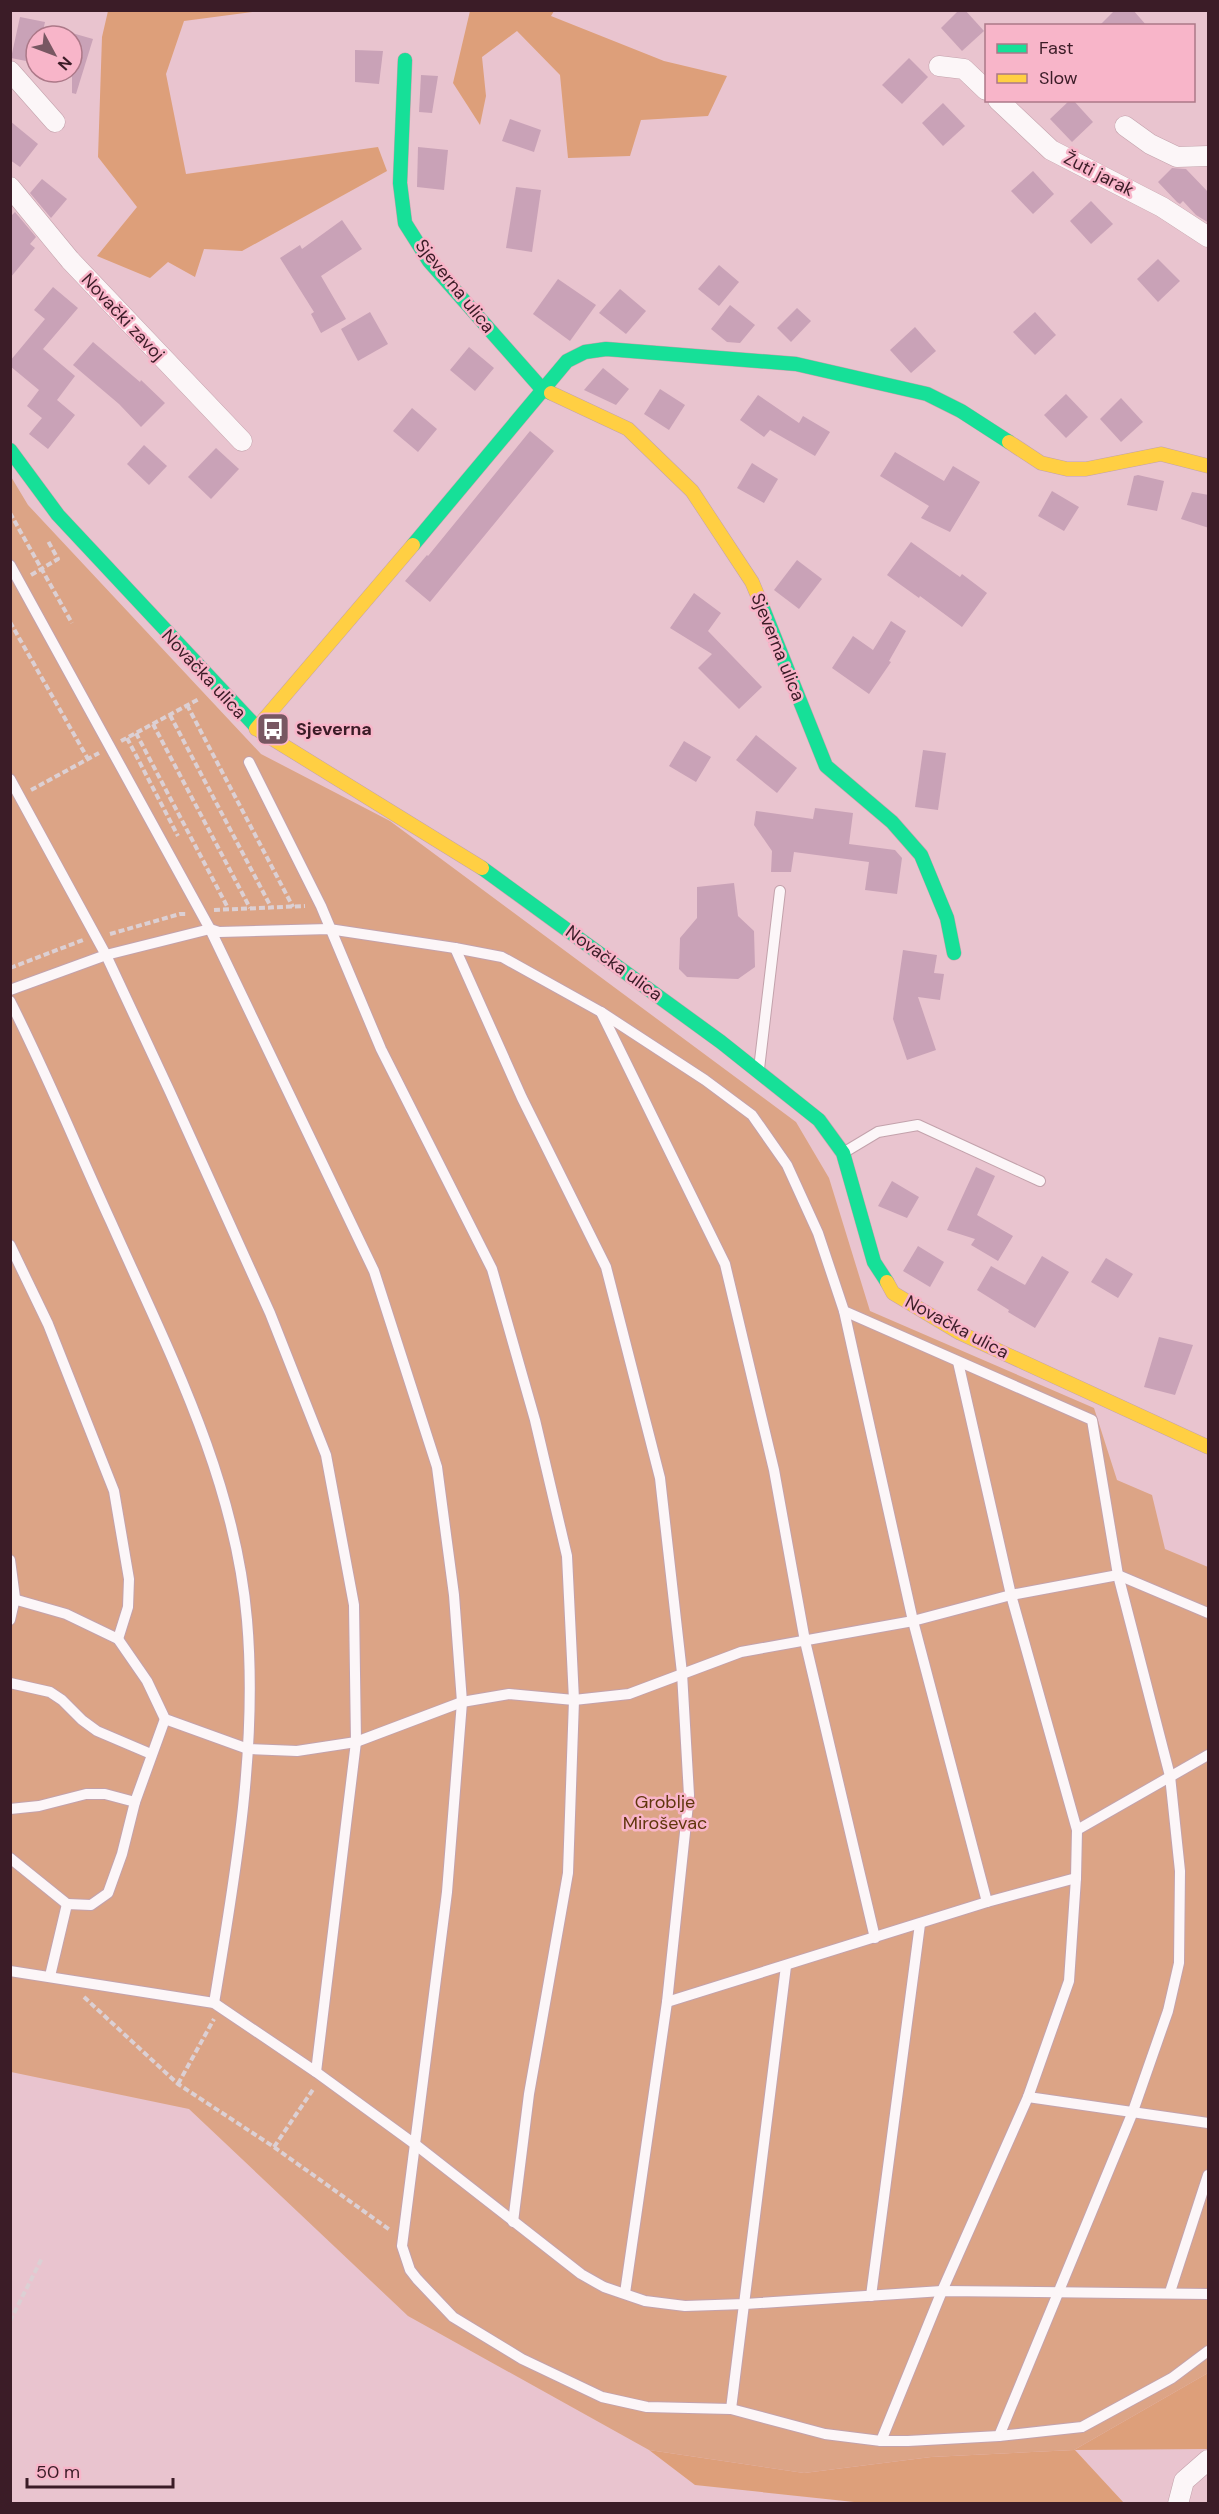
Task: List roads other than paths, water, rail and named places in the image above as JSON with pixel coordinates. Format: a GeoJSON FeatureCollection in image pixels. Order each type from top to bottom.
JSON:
{"type":"FeatureCollection","features":[{"type":"Feature","properties":{"kind":"street","name":"Sjeverna ulica"},"geometry":{"type":"LineString","coordinates":[[405,60],[400,183],[405,223],[429,261],[542,389],[628,429],[692,491],[752,582],[826,766],[892,822],[921,855],[947,918],[954,953]]}},
{"type":"Feature","properties":{"kind":"street"},"geometry":{"type":"LineString","coordinates":[[939,66],[964,69],[985,88]]}},
{"type":"Feature","properties":{"kind":"street"},"geometry":{"type":"LineString","coordinates":[[10,71],[55,122]]}},
{"type":"Feature","properties":{"kind":"street","name":"Žuti jarak"},"geometry":{"type":"LineString","coordinates":[[1000,102],[1051,150],[1162,207],[1209,237]]}},
{"type":"Feature","properties":{"kind":"street"},"geometry":{"type":"LineString","coordinates":[[1125,126],[1150,144],[1177,157],[1209,156]]}},
{"type":"Feature","properties":{"kind":"street","name":"Novački zavoj"},"geometry":{"type":"LineString","coordinates":[[10,187],[70,260],[242,441]]}},
{"type":"Feature","properties":{"kind":"street"},"geometry":{"type":"LineString","coordinates":[[256,729],[407,553],[542,389],[567,361],[585,352],[606,349],[796,364],[927,394],[961,411],[1041,463],[1067,469],[1086,469],[1161,454],[1194,460],[1209,466]]}},
{"type":"Feature","properties":{"kind":"street","name":"Novačka ulica"},"geometry":{"type":"LineString","coordinates":[[10,450],[58,515],[256,729],[468,857],[721,1042],[819,1120],[843,1153],[874,1262],[893,1293],[960,1333],[1209,1448]]}},
{"type":"Feature","properties":{"kind":"street"},"geometry":{"type":"LineString","coordinates":[[1178,2504],[1184,2481],[1209,2460]]}},
{"type":"Feature","properties":{"kind":"lane"},"geometry":{"type":"LineString","coordinates":[[10,565],[210,930],[374,1271],[437,1467],[454,1595],[462,1702],[447,1892],[402,2246],[410,2270],[453,2318],[522,2359],[602,2397],[647,2407],[731,2409],[825,2434],[881,2440],[908,2441],[999,2436],[1082,2427],[1172,2378],[1209,2351]]}},
{"type":"Feature","properties":{"kind":"lane"},"geometry":{"type":"LineString","coordinates":[[249,762],[321,906],[329,930],[381,1048],[492,1269],[535,1420],[567,1556],[574,1700],[568,1873],[529,2094],[513,2222]]}},
{"type":"Feature","properties":{"kind":"lane"},"geometry":{"type":"LineString","coordinates":[[10,779],[106,955],[270,1313],[326,1455],[354,1605],[356,1742],[319,2074]]}},
{"type":"Feature","properties":{"kind":"lane"},"geometry":{"type":"LineString","coordinates":[[758,1072],[780,891]]}},
{"type":"Feature","properties":{"kind":"lane"},"geometry":{"type":"LineString","coordinates":[[10,990],[106,955],[210,930],[219,932],[329,930],[454,948],[502,957],[601,1012],[705,1080],[752,1115],[787,1165],[818,1233],[844,1311],[913,1621],[987,1902]]}},
{"type":"Feature","properties":{"kind":"lane"},"geometry":{"type":"LineString","coordinates":[[454,948],[522,1098],[606,1267],[660,1478],[682,1673],[688,1795],[667,2002],[625,2293]]}},
{"type":"Feature","properties":{"kind":"lane"},"geometry":{"type":"LineString","coordinates":[[10,1001],[42,1064],[111,1223],[159,1323],[209,1450],[241,1570],[252,1693],[239,1835],[217,2005]]}},
{"type":"Feature","properties":{"kind":"lane"},"geometry":{"type":"LineString","coordinates":[[601,1012],[725,1264],[774,1470],[805,1641],[875,1938]]}},
{"type":"Feature","properties":{"kind":"lane"},"geometry":{"type":"LineString","coordinates":[[843,1153],[878,1132],[918,1125],[1040,1181]]}},
{"type":"Feature","properties":{"kind":"lane"},"geometry":{"type":"LineString","coordinates":[[10,1245],[48,1324],[114,1491],[129,1579],[128,1607],[118,1640]]}},
{"type":"Feature","properties":{"kind":"lane"},"geometry":{"type":"LineString","coordinates":[[844,1311],[1092,1420],[1118,1575],[1170,1776],[1180,1871],[1179,1963],[1168,2011],[1132,2114],[999,2436]]}},
{"type":"Feature","properties":{"kind":"lane"},"geometry":{"type":"LineString","coordinates":[[881,2440],[942,2290],[1028,2097],[1069,1981],[1077,1830],[1011,1595],[958,1362]]}},
{"type":"Feature","properties":{"kind":"lane"},"geometry":{"type":"LineString","coordinates":[[10,1560],[13,1598],[10,1620]]}},
{"type":"Feature","properties":{"kind":"lane"},"geometry":{"type":"LineString","coordinates":[[13,1598],[66,1614],[118,1640],[147,1681],[165,1719],[248,1749],[297,1751],[356,1742],[462,1702],[509,1694],[574,1700],[629,1694],[741,1652],[913,1621],[1011,1595],[1118,1575],[1209,1613]]}},
{"type":"Feature","properties":{"kind":"lane"},"geometry":{"type":"LineString","coordinates":[[10,1683],[50,1692],[97,1731],[151,1754]]}},
{"type":"Feature","properties":{"kind":"lane"},"geometry":{"type":"LineString","coordinates":[[10,1858],[67,1904],[91,1905],[108,1893],[122,1854],[135,1802],[165,1719]]}},
{"type":"Feature","properties":{"kind":"lane"},"geometry":{"type":"LineString","coordinates":[[1077,1830],[1209,1755]]}},
{"type":"Feature","properties":{"kind":"lane"},"geometry":{"type":"LineString","coordinates":[[10,1809],[39,1806],[86,1794],[105,1794],[135,1802]]}},
{"type":"Feature","properties":{"kind":"lane"},"geometry":{"type":"LineString","coordinates":[[667,2002],[987,1902],[1076,1878]]}},
{"type":"Feature","properties":{"kind":"lane"},"geometry":{"type":"LineString","coordinates":[[50,1976],[67,1904]]}},
{"type":"Feature","properties":{"kind":"lane"},"geometry":{"type":"LineString","coordinates":[[872,2296],[920,1924]]}},
{"type":"Feature","properties":{"kind":"lane"},"geometry":{"type":"LineString","coordinates":[[731,2409],[786,1966]]}},
{"type":"Feature","properties":{"kind":"lane"},"geometry":{"type":"LineString","coordinates":[[10,1971],[64,1978],[217,2005],[319,2074],[416,2145],[581,2274],[604,2287],[645,2301],[685,2306],[745,2304],[942,2290],[1209,2294]]}},
{"type":"Feature","properties":{"kind":"lane"},"geometry":{"type":"LineString","coordinates":[[1028,2097],[1132,2114],[1209,2123]]}},
{"type":"Feature","properties":{"kind":"lane"},"geometry":{"type":"LineString","coordinates":[[1170,2292],[1209,2175]]}},
{"type":"Feature","properties":{"kind":"place","name":"Sjeverna"},"geometry":{"type":"Point","coordinates":[273,729]}},
{"type":"Feature","properties":{"kind":"park label","name":"Groblje Miroševac"},"geometry":{"type":"Point","coordinates":[665,1812]}}]}
